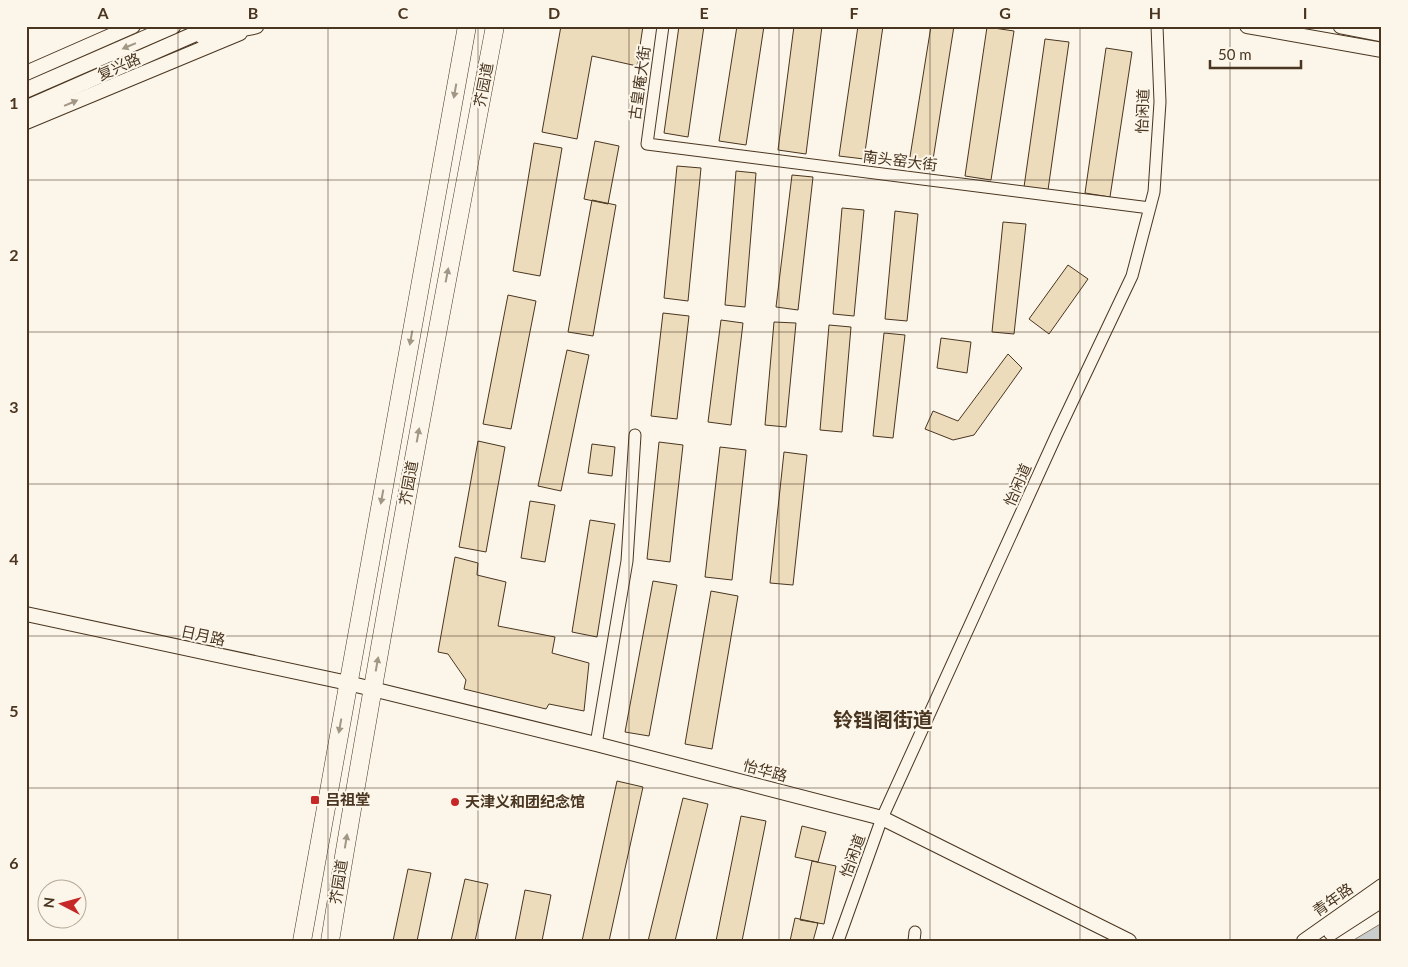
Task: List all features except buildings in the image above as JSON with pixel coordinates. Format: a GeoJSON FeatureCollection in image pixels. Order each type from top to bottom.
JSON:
{"type":"FeatureCollection","features":[{"type":"Feature","properties":{"kind":"main road","name":"复兴路"},"geometry":{"type":"LineString","coordinates":[[26,90],[173,26]]}},
{"type":"Feature","properties":{"kind":"main road","name":"复兴路"},"geometry":{"type":"LineString","coordinates":[[26,108],[212,26]]}},
{"type":"Feature","properties":{"kind":"main road"},"geometry":{"type":"LineString","coordinates":[[181,40],[256,26]]}},
{"type":"Feature","properties":{"kind":"main road"},"geometry":{"type":"LineString","coordinates":[[458,26],[461,59]]}},
{"type":"Feature","properties":{"kind":"main road","name":"芥园道"},"geometry":{"type":"LineString","coordinates":[[302,941],[467,26]]}},
{"type":"Feature","properties":{"kind":"main road","name":"芥园道"},"geometry":{"type":"LineString","coordinates":[[330,941],[431,361],[495,26]]}},
{"type":"Feature","properties":{"kind":"main road"},"geometry":{"type":"LineString","coordinates":[[1341,26],[1382,34]]}},
{"type":"Feature","properties":{"kind":"street"},"geometry":{"type":"LineString","coordinates":[[26,73],[134,26]]}},
{"type":"Feature","properties":{"kind":"street"},"geometry":{"type":"LineString","coordinates":[[26,122],[256,26]]}},
{"type":"Feature","properties":{"kind":"street","name":"古皇庵大街"},"geometry":{"type":"LineString","coordinates":[[647,144],[663,26]]}},
{"type":"Feature","properties":{"kind":"street","name":"怡闲道"},"geometry":{"type":"LineString","coordinates":[[838,941],[882,818],[1056,436],[1132,276],[1154,192],[1160,102],[1157,26]]}},
{"type":"Feature","properties":{"kind":"street"},"geometry":{"type":"LineString","coordinates":[[1247,26],[1382,50]]}},
{"type":"Feature","properties":{"kind":"street","name":"南头窑大街"},"geometry":{"type":"LineString","coordinates":[[647,144],[1150,208]]}},
{"type":"Feature","properties":{"kind":"street"},"geometry":{"type":"LineString","coordinates":[[596,744],[628,561],[635,434]]}},
{"type":"Feature","properties":{"kind":"street","name":"日月路"},"geometry":{"type":"LineString","coordinates":[[26,614],[373,690]]}},
{"type":"Feature","properties":{"kind":"street","name":"怡华路"},"geometry":{"type":"LineString","coordinates":[[373,690],[596,744],[882,818],[1129,941]]}},
{"type":"Feature","properties":{"kind":"street","name":"青年路"},"geometry":{"type":"LineString","coordinates":[[1304,941],[1382,886]]}},
{"type":"Feature","properties":{"kind":"street","name":"青年路"},"geometry":{"type":"LineString","coordinates":[[1320,941],[1382,900]]}},
{"type":"Feature","properties":{"kind":"shaded area"},"geometry":{"type":"Polygon","coordinates":[[[1382,923],[1382,941],[1352,941],[1382,923]]]}},
{"type":"Feature","properties":{"kind":"place","name":"吕祖堂"},"geometry":{"type":"Point","coordinates":[315,800]}},
{"type":"Feature","properties":{"kind":"place","name":"天津义和团纪念馆"},"geometry":{"type":"Point","coordinates":[455,802]}},
{"type":"Feature","properties":{"kind":"district","name":"铃铛阁街道"},"geometry":{"type":"Point","coordinates":[883,720]}}]}
